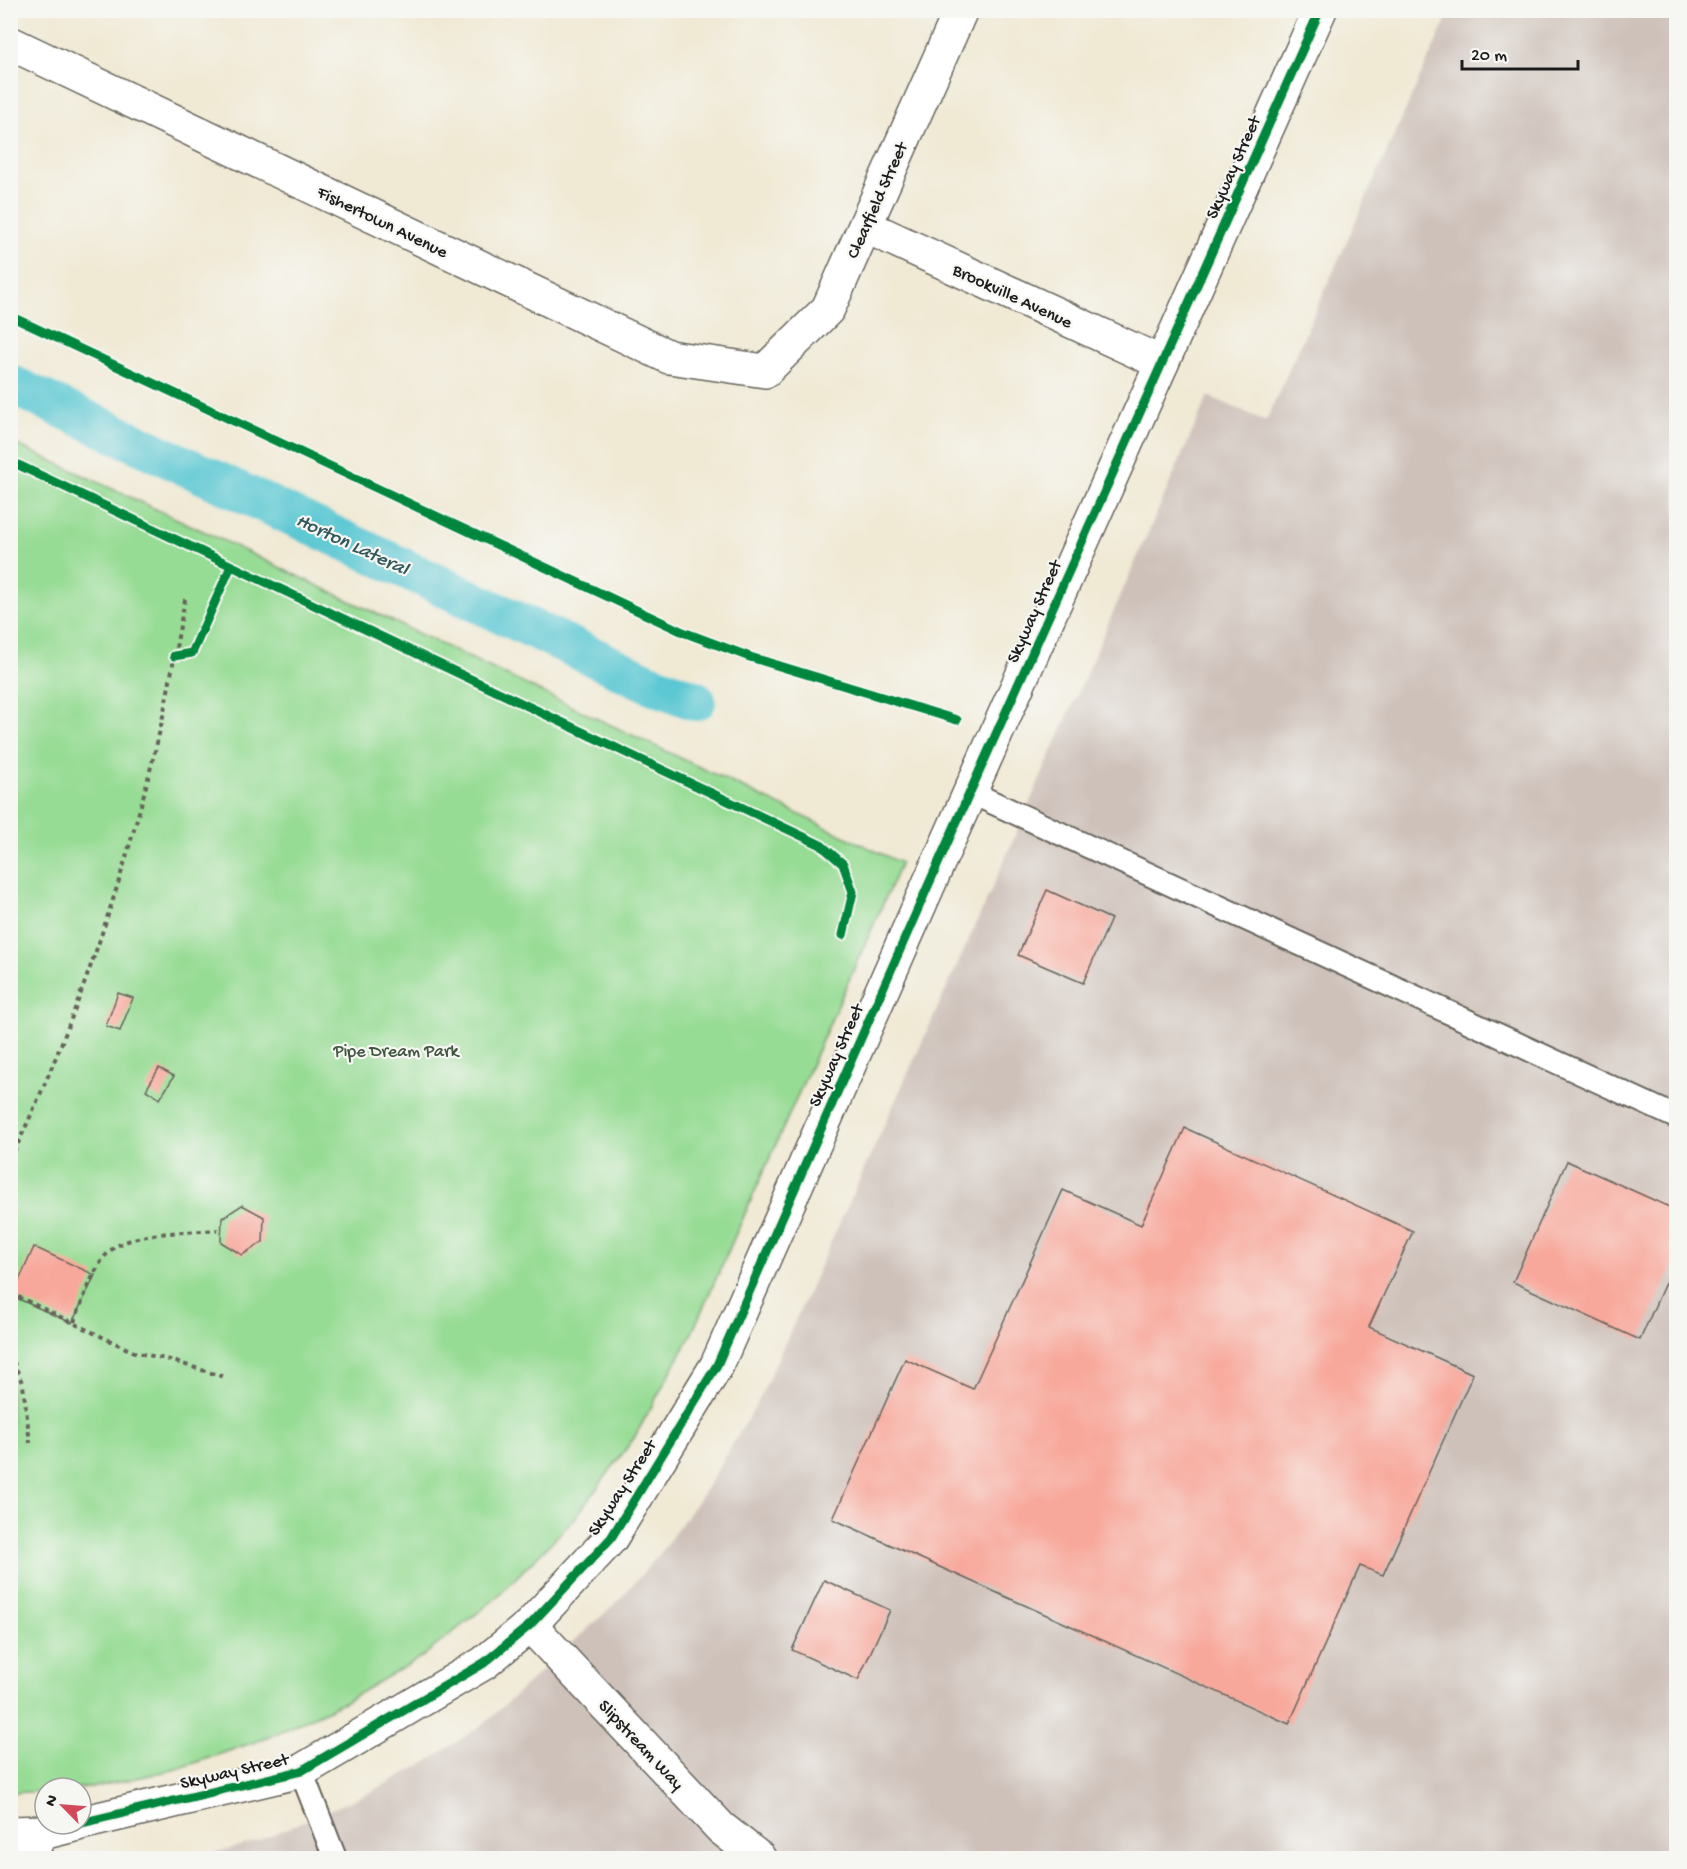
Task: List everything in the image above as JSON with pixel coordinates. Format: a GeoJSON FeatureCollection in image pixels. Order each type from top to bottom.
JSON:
{"type":"FeatureCollection","features":[{"type":"Feature","properties":{"kind":"street","name":"Clearfield Street"},"geometry":{"type":"LineString","coordinates":[[765,371],[828,309],[961,10]]}},
{"type":"Feature","properties":{"kind":"street","name":"Skyway Street"},"geometry":{"type":"LineString","coordinates":[[93,1821],[301,1771],[484,1663],[530,1625],[611,1538],[717,1365],[970,792],[1320,10]]}},
{"type":"Feature","properties":{"kind":"street","name":"Fishertown Avenue"},"geometry":{"type":"LineString","coordinates":[[10,43],[669,357],[765,371]]}},
{"type":"Feature","properties":{"kind":"street","name":"Brookville Avenue"},"geometry":{"type":"LineString","coordinates":[[865,226],[1162,363]]}},
{"type":"Feature","properties":{"kind":"street","name":"Slipstream Way"},"geometry":{"type":"LineString","coordinates":[[530,1625],[721,1828],[759,1858]]}},
{"type":"Feature","properties":{"kind":"street","name":"Skyway Street"},"geometry":{"type":"LineString","coordinates":[[10,1833],[41,1845],[58,1836]]}},
{"type":"Feature","properties":{"kind":"lane"},"geometry":{"type":"LineString","coordinates":[[970,792],[1677,1117]]}},
{"type":"Feature","properties":{"kind":"lane"},"geometry":{"type":"LineString","coordinates":[[301,1771],[335,1858]]}},
{"type":"Feature","properties":{"kind":"path"},"geometry":{"type":"LineString","coordinates":[[10,1160],[31,1118],[69,1028],[118,886],[153,758],[186,595]]}},
{"type":"Feature","properties":{"kind":"path"},"geometry":{"type":"LineString","coordinates":[[74,1322],[102,1261],[116,1246],[130,1239],[218,1230]]}},
{"type":"Feature","properties":{"kind":"path"},"geometry":{"type":"LineString","coordinates":[[10,1293],[134,1352],[170,1360],[224,1377]]}},
{"type":"Feature","properties":{"kind":"path"},"geometry":{"type":"LineString","coordinates":[[10,1353],[24,1385],[30,1443]]}},
{"type":"Feature","properties":{"kind":"shaded area"},"geometry":{"type":"Polygon","coordinates":[[[1450,11],[1676,11],[1676,1858],[196,1858],[258,1841],[367,1794],[427,1762],[485,1723],[618,1601],[659,1555],[706,1489],[759,1400],[990,893],[1208,396],[1266,421],[1450,11]]]}},
{"type":"Feature","properties":{"kind":"green space","name":"Pipe Dream Park"},"geometry":{"type":"Polygon","coordinates":[[[11,442],[901,863],[691,1335],[634,1438],[575,1518],[495,1599],[422,1657],[346,1701],[269,1737],[177,1769],[93,1788],[93,1776],[33,1776],[33,1792],[11,1793],[11,442]]]}},
{"type":"Feature","properties":{"kind":"building"},"geometry":{"type":"Polygon","coordinates":[[[1047,890],[1111,919],[1083,983],[1018,955],[1047,890]]]}},
{"type":"Feature","properties":{"kind":"building"},"geometry":{"type":"Polygon","coordinates":[[[118,993],[133,998],[120,1031],[106,1026],[118,993]]]}},
{"type":"Feature","properties":{"kind":"building"},"geometry":{"type":"Polygon","coordinates":[[[159,1068],[174,1076],[160,1099],[146,1090],[159,1068]]]}},
{"type":"Feature","properties":{"kind":"building"},"geometry":{"type":"Polygon","coordinates":[[[1185,1128],[1413,1231],[1369,1327],[1473,1374],[1383,1575],[1360,1566],[1289,1724],[833,1519],[905,1359],[973,1389],[1063,1190],[1141,1225],[1185,1128]]]}},
{"type":"Feature","properties":{"kind":"building"},"geometry":{"type":"Polygon","coordinates":[[[1567,1161],[1676,1210],[1676,1258],[1640,1340],[1513,1282],[1567,1161]]]}},
{"type":"Feature","properties":{"kind":"building"},"geometry":{"type":"Polygon","coordinates":[[[242,1205],[264,1217],[263,1242],[242,1255],[221,1242],[222,1218],[242,1205]]]}},
{"type":"Feature","properties":{"kind":"building"},"geometry":{"type":"Polygon","coordinates":[[[34,1247],[95,1275],[72,1323],[12,1296],[34,1247]]]}},
{"type":"Feature","properties":{"kind":"building"},"geometry":{"type":"Polygon","coordinates":[[[824,1580],[890,1610],[858,1680],[792,1650],[824,1580]]]}},
{"type":"Feature","properties":{"kind":"waterway","name":"Horton Lateral"},"geometry":{"type":"LineString","coordinates":[[10,384],[649,683],[696,701]]}},
{"type":"Feature","properties":{"kind":"cycle path"},"geometry":{"type":"LineString","coordinates":[[93,1820],[301,1771],[484,1663],[530,1625],[611,1538],[717,1365],[928,886],[1320,10]]}},
{"type":"Feature","properties":{"kind":"cycle path"},"geometry":{"type":"LineString","coordinates":[[10,316],[683,632],[750,657],[957,720]]}},
{"type":"Feature","properties":{"kind":"cycle path"},"geometry":{"type":"LineString","coordinates":[[10,461],[821,845],[843,864],[853,892],[843,935]]}},
{"type":"Feature","properties":{"kind":"cycle path"},"geometry":{"type":"LineString","coordinates":[[174,656],[192,653],[231,566]]}}]}
